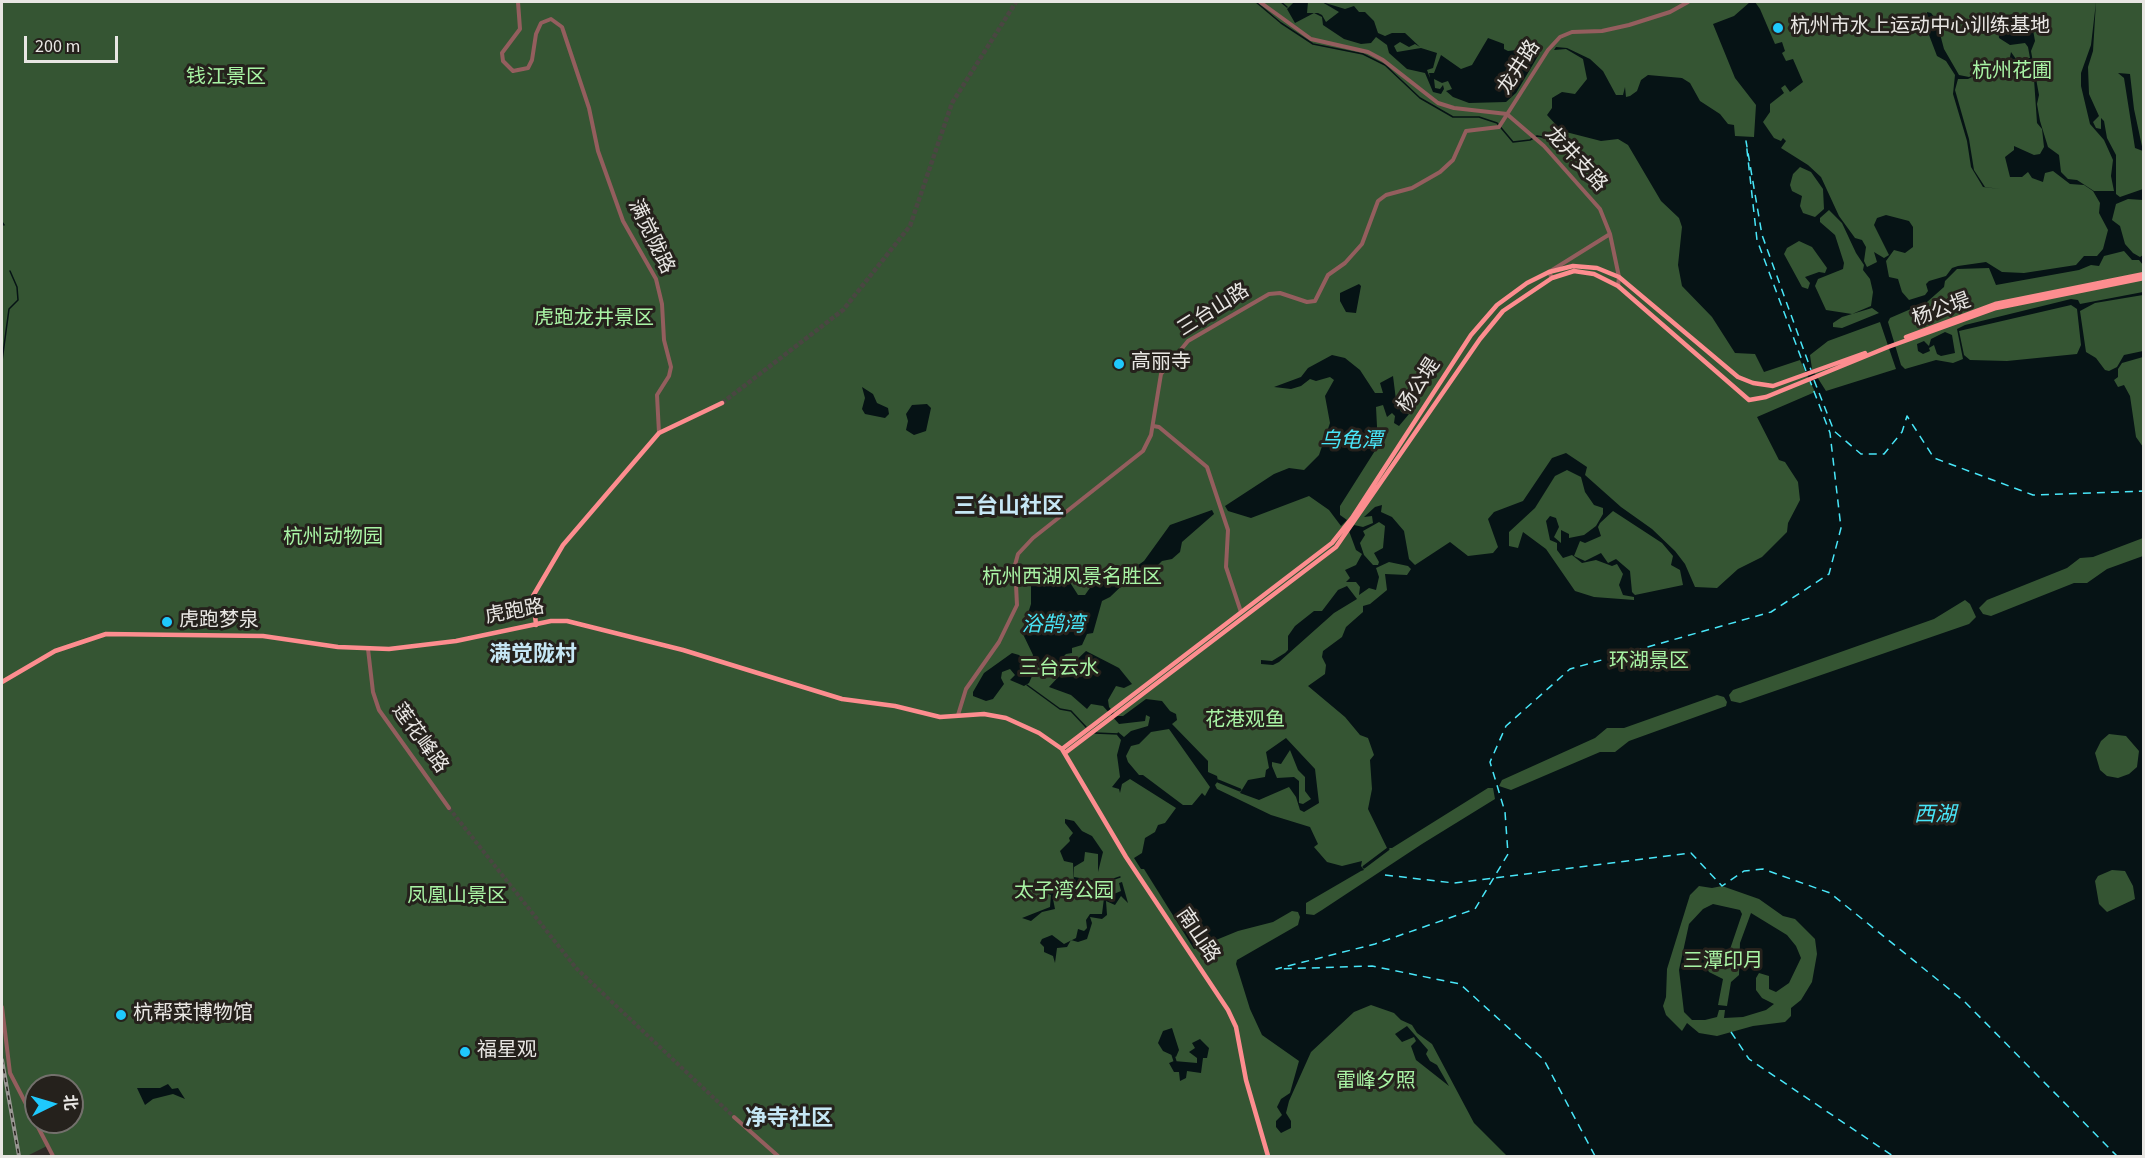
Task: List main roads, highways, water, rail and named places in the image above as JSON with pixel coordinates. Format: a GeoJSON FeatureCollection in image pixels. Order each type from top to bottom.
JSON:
{"type":"FeatureCollection","features":[{"type":"Feature","properties":{"kind":"main road","name":"杨公堤"},"geometry":{"type":"LineString","coordinates":[[1064,751],[1332,543],[1352,518],[1471,335],[1497,304],[1527,283],[1549,272],[1573,266],[1598,268],[1619,277],[1738,377],[1773,387],[1805,378]]}},
{"type":"Feature","properties":{"kind":"main road","name":"杨公堤"},"geometry":{"type":"LineString","coordinates":[[1112,714],[1245,618],[1336,547],[1480,339],[1503,311],[1552,278],[1574,271],[1594,274],[1618,286],[1749,400],[1759,399],[1817,373],[1995,304],[2144,276]]}},
{"type":"Feature","properties":{"kind":"main road"},"geometry":{"type":"LineString","coordinates":[[1741,394],[1741,388],[1747,381]]}},
{"type":"Feature","properties":{"kind":"main road"},"geometry":{"type":"LineString","coordinates":[[1758,384],[1759,399]]}},
{"type":"Feature","properties":{"kind":"main road"},"geometry":{"type":"LineString","coordinates":[[536,625],[533,596],[563,545],[659,433],[722,403]]}},
{"type":"Feature","properties":{"kind":"main road","name":"虎跑路"},"geometry":{"type":"LineString","coordinates":[[2,682],[55,651],[106,633],[263,636],[368,649],[435,644],[551,621],[567,621],[683,650],[842,699],[895,706],[940,717],[984,714],[1006,718],[1039,733],[1064,751]]}},
{"type":"Feature","properties":{"kind":"main road","name":"南山路"},"geometry":{"type":"LineString","coordinates":[[1064,751],[1133,868],[1228,1010],[1236,1028],[1246,1080],[1268,1156]]}},
{"type":"Feature","properties":{"kind":"water"},"geometry":{"type":"Polygon","coordinates":[[[1294,2],[1308,2],[1307,13],[1314,13],[1295,23],[1287,9],[1294,2]]]}},
{"type":"Feature","properties":{"kind":"water"},"geometry":{"type":"Polygon","coordinates":[[[1322,2],[1345,9],[1354,6],[1374,21],[1378,33],[1385,36],[1392,33],[1405,33],[1420,47],[1415,44],[1409,47],[1400,42],[1394,46],[1397,52],[1421,48],[1437,53],[1433,68],[1427,70],[1430,78],[1429,73],[1434,73],[1441,55],[1461,69],[1472,65],[1488,38],[1504,44],[1504,49],[1508,51],[1534,48],[1538,56],[1516,93],[1506,102],[1469,103],[1453,97],[1446,91],[1452,89],[1448,81],[1442,83],[1434,79],[1435,88],[1440,89],[1443,85],[1444,89],[1441,94],[1433,92],[1425,73],[1407,69],[1389,53],[1387,45],[1376,37],[1371,43],[1361,44],[1344,39],[1323,25],[1322,17],[1314,13],[1322,15],[1326,22],[1339,12],[1322,2]]]}},
{"type":"Feature","properties":{"kind":"water","name":"西湖"},"geometry":{"type":"Polygon","coordinates":[[[1750,2],[1755,2],[1760,9],[1775,44],[1782,42],[1785,51],[1782,53],[1786,61],[1793,59],[1803,82],[1790,92],[1785,85],[1781,88],[1784,93],[1770,104],[1770,112],[1763,122],[1774,138],[1781,141],[1783,138],[1786,141],[1781,148],[1808,165],[1821,177],[1839,216],[1855,238],[1862,240],[1866,247],[1864,261],[1867,267],[1877,262],[1874,252],[1884,258],[1889,255],[1874,225],[1877,218],[1886,215],[1909,221],[1913,227],[1913,247],[1905,253],[1894,250],[1886,261],[1889,277],[1898,279],[1902,292],[1909,300],[1925,295],[1928,291],[1926,284],[1929,281],[1946,276],[1952,268],[1958,266],[1986,262],[2002,272],[2024,273],[2076,265],[2084,256],[2097,256],[2103,249],[2108,230],[2099,213],[2100,203],[2093,191],[2084,185],[2070,184],[2053,171],[2045,173],[2043,182],[2032,178],[2028,172],[2022,177],[2010,177],[2005,157],[2014,150],[2014,146],[2034,155],[2040,154],[2044,147],[2042,129],[2037,123],[2034,79],[2031,76],[2016,74],[2008,80],[1996,72],[1994,66],[2009,62],[2011,52],[2016,59],[2030,58],[2025,43],[2010,45],[1999,38],[1998,28],[2004,19],[2014,17],[2030,24],[2039,24],[2033,30],[2035,41],[2031,51],[2039,95],[2037,104],[2040,121],[2048,147],[2059,155],[2061,172],[2068,179],[2077,180],[2094,191],[2114,191],[2111,176],[2113,160],[2104,140],[2090,124],[2081,86],[2081,73],[2091,45],[2096,2],[2093,51],[2088,67],[2089,94],[2099,116],[2093,122],[2096,128],[2101,129],[2101,118],[2104,121],[2107,138],[2116,155],[2116,194],[2120,197],[2143,189],[2143,200],[2128,199],[2116,204],[2112,220],[2120,226],[2125,244],[2133,253],[2140,257],[2143,255],[2143,265],[2139,260],[2132,260],[2124,251],[2104,256],[2099,266],[2091,265],[2079,270],[1996,285],[1989,268],[1957,269],[1945,281],[1944,287],[1927,302],[1890,318],[1888,322],[1901,365],[1905,369],[1936,360],[1953,363],[1963,359],[1957,329],[1965,325],[2071,299],[2078,300],[2080,304],[2143,292],[2143,295],[2095,303],[2080,311],[2086,352],[2096,358],[2105,370],[2109,371],[2117,367],[2124,355],[2143,351],[2143,357],[2122,363],[2118,369],[2118,377],[2114,380],[2118,387],[2124,385],[2130,396],[2136,437],[2143,447],[2143,538],[2093,557],[2080,558],[2067,568],[1987,600],[1979,608],[1983,614],[1991,616],[2074,583],[2087,583],[2107,569],[2143,556],[2143,1156],[1507,1156],[1474,1123],[1432,1044],[1417,1033],[1412,1025],[1401,1020],[1394,1013],[1371,1005],[1354,1012],[1311,1052],[1289,1101],[1286,1113],[1291,1121],[1291,1128],[1281,1133],[1276,1127],[1276,1121],[1282,1115],[1277,1107],[1281,1099],[1290,1093],[1299,1061],[1262,1035],[1250,1009],[1236,964],[1237,960],[1298,925],[1300,917],[1298,912],[1292,911],[1273,922],[1238,931],[1194,949],[1144,869],[1141,869],[1134,858],[1142,853],[1145,838],[1155,832],[1158,825],[1165,823],[1176,808],[1130,779],[1122,784],[1120,793],[1119,789],[1112,787],[1120,777],[1117,755],[1121,740],[1117,735],[1118,732],[1124,737],[1131,731],[1148,726],[1150,717],[1146,715],[1145,721],[1119,724],[1103,706],[1091,704],[1087,709],[1071,695],[1049,687],[1061,674],[1057,667],[1047,664],[1039,668],[1032,659],[1033,655],[1022,632],[1031,604],[1031,586],[1036,572],[1042,569],[1064,573],[1078,595],[1085,595],[1098,576],[1108,578],[1117,567],[1134,568],[1144,561],[1170,525],[1212,510],[1214,514],[1182,542],[1180,552],[1172,559],[1162,561],[1148,575],[1132,576],[1110,597],[1102,601],[1093,633],[1087,634],[1082,645],[1072,648],[1072,653],[1066,654],[1060,660],[1070,666],[1086,651],[1119,668],[1132,684],[1124,688],[1116,686],[1108,700],[1109,707],[1117,716],[1123,716],[1146,699],[1162,701],[1170,711],[1176,714],[1177,720],[1172,724],[1208,761],[1208,772],[1217,776],[1218,781],[1215,785],[1217,789],[1271,815],[1310,827],[1318,844],[1314,847],[1327,862],[1342,866],[1362,861],[1361,866],[1364,870],[1306,903],[1306,914],[1314,915],[1495,799],[1493,788],[1488,788],[1392,848],[1387,848],[1368,809],[1372,789],[1370,760],[1374,755],[1368,738],[1360,735],[1345,717],[1308,686],[1325,674],[1323,651],[1342,637],[1346,627],[1363,612],[1363,606],[1370,604],[1387,590],[1385,574],[1407,575],[1411,569],[1408,566],[1389,562],[1376,568],[1379,577],[1376,590],[1369,588],[1359,595],[1360,587],[1356,582],[1346,582],[1350,578],[1345,570],[1356,565],[1362,554],[1356,550],[1349,531],[1354,525],[1363,527],[1373,523],[1372,516],[1364,517],[1375,507],[1382,505],[1381,512],[1392,517],[1404,531],[1409,559],[1415,565],[1450,542],[1468,556],[1493,553],[1498,547],[1488,519],[1494,512],[1523,501],[1552,458],[1566,453],[1587,467],[1585,475],[1621,507],[1652,529],[1675,551],[1685,564],[1695,587],[1717,588],[1738,569],[1762,557],[1787,532],[1788,523],[1800,500],[1798,482],[1785,462],[1779,460],[1757,417],[1815,392],[1800,360],[1764,372],[1755,354],[1735,353],[1712,317],[1682,286],[1678,265],[1682,227],[1679,218],[1661,201],[1628,145],[1618,139],[1601,141],[1562,131],[1555,135],[1550,143],[1547,139],[1558,127],[1547,115],[1552,108],[1552,98],[1562,92],[1575,94],[1587,79],[1583,59],[1566,49],[1554,50],[1556,47],[1567,48],[1590,59],[1603,71],[1616,95],[1623,95],[1625,87],[1626,97],[1630,96],[1637,91],[1641,80],[1648,75],[1682,78],[1690,83],[1700,101],[1720,114],[1728,124],[1734,125],[1735,136],[1754,137],[1756,105],[1735,78],[1713,24],[1734,16],[1750,2]],[[1800,167],[1793,174],[1790,185],[1792,191],[1802,196],[1800,206],[1803,213],[1815,217],[1824,209],[1823,189],[1811,172],[1800,167]],[[1829,210],[1820,218],[1820,222],[1835,235],[1844,263],[1843,269],[1818,279],[1815,286],[1826,310],[1852,314],[1871,306],[1873,292],[1870,279],[1863,270],[1864,265],[1842,223],[1829,210]],[[1799,241],[1787,248],[1784,254],[1802,287],[1808,289],[1810,283],[1805,277],[1819,272],[1825,273],[1827,268],[1812,247],[1799,241]],[[2071,305],[1959,331],[1964,355],[1970,360],[2007,361],[2077,354],[2081,345],[2077,309],[2071,305]],[[1872,308],[1842,317],[1833,323],[1833,327],[1842,328],[1879,313],[1872,308]],[[1880,322],[1828,341],[1810,355],[1812,369],[1826,391],[1896,369],[1880,322]],[[1567,470],[1555,476],[1535,508],[1509,532],[1509,546],[1518,548],[1523,532],[1546,549],[1575,591],[1594,597],[1634,600],[1634,597],[1623,595],[1619,585],[1623,574],[1617,564],[1612,566],[1596,560],[1582,563],[1572,555],[1563,558],[1557,550],[1557,543],[1550,540],[1546,521],[1550,516],[1556,518],[1559,527],[1554,537],[1561,543],[1561,530],[1569,534],[1569,538],[1584,535],[1596,526],[1603,514],[1603,508],[1594,505],[1585,492],[1581,477],[1567,470]],[[1613,511],[1598,527],[1601,536],[1585,543],[1580,541],[1574,556],[1585,561],[1601,553],[1608,563],[1616,559],[1630,571],[1632,592],[1635,595],[1683,585],[1680,570],[1671,565],[1673,556],[1662,543],[1613,511]],[[1379,522],[1363,531],[1365,535],[1360,543],[1364,555],[1373,565],[1378,565],[1379,562],[1374,553],[1383,548],[1385,526],[1379,522]],[[1965,600],[1934,619],[1733,690],[1729,695],[1731,701],[1740,703],[1969,624],[1976,617],[1970,604],[1965,600]],[[1717,695],[1624,728],[1607,728],[1595,738],[1502,780],[1499,786],[1511,790],[1600,752],[1615,752],[1629,741],[1726,706],[1727,702],[1724,697],[1717,695]],[[1169,729],[1151,732],[1139,744],[1131,746],[1126,756],[1139,775],[1143,775],[1183,805],[1192,805],[1202,793],[1205,796],[1210,787],[1169,729]],[[2109,734],[2101,741],[2095,753],[2100,770],[2107,776],[2118,778],[2129,774],[2137,767],[2139,751],[2126,736],[2109,734]],[[2112,870],[2098,876],[2095,881],[2099,904],[2107,912],[2135,899],[2133,886],[2125,871],[2112,870]],[[1699,886],[1690,895],[1667,969],[1666,997],[1663,1006],[1666,1015],[1682,1031],[1687,1023],[1699,1033],[1717,1036],[1753,1026],[1785,1022],[1791,1016],[1791,1008],[1801,1000],[1812,982],[1817,954],[1815,939],[1795,919],[1783,916],[1759,899],[1722,886],[1712,888],[1699,886]]]}},
{"type":"Feature","properties":{"kind":"water"},"geometry":{"type":"Polygon","coordinates":[[[1927,12],[1936,19],[1944,49],[1959,75],[1969,77],[1985,69],[1992,71],[1985,71],[1968,79],[1958,79],[1955,90],[1969,139],[1974,170],[1985,187],[2000,189],[1983,187],[1971,167],[1967,141],[1953,94],[1955,75],[1946,61],[1937,56],[1929,35],[1927,12]]]}},
{"type":"Feature","properties":{"kind":"water"},"geometry":{"type":"Polygon","coordinates":[[[2118,73],[2130,74],[2134,109],[2143,151],[2135,148],[2124,78],[2118,73]]]}},
{"type":"Feature","properties":{"kind":"water"},"geometry":{"type":"Polygon","coordinates":[[[1359,284],[1361,286],[1356,313],[1346,312],[1340,301],[1340,293],[1359,284]]]}},
{"type":"Feature","properties":{"kind":"water"},"geometry":{"type":"Polygon","coordinates":[[[1945,332],[1952,335],[1955,353],[1941,356],[1937,354],[1934,345],[1929,348],[1930,351],[1923,354],[1918,351],[1917,344],[1924,341],[1929,346],[1931,339],[1945,332]]]}},
{"type":"Feature","properties":{"kind":"water","name":"乌龟潭"},"geometry":{"type":"Polygon","coordinates":[[[1332,355],[1345,358],[1360,370],[1375,393],[1383,393],[1380,383],[1393,376],[1396,400],[1401,412],[1409,414],[1399,426],[1394,423],[1395,416],[1392,413],[1387,417],[1383,405],[1376,407],[1378,446],[1340,506],[1340,515],[1347,520],[1341,526],[1329,510],[1309,496],[1251,518],[1228,511],[1225,506],[1274,474],[1289,468],[1304,470],[1319,455],[1330,423],[1325,396],[1334,380],[1330,377],[1316,381],[1310,379],[1301,386],[1291,389],[1274,387],[1301,377],[1308,368],[1332,355]]]}},
{"type":"Feature","properties":{"kind":"water"},"geometry":{"type":"Polygon","coordinates":[[[862,387],[873,394],[877,403],[888,408],[889,414],[885,418],[865,414],[862,409],[865,398],[862,387]]]}},
{"type":"Feature","properties":{"kind":"water"},"geometry":{"type":"Polygon","coordinates":[[[927,404],[931,408],[926,431],[914,435],[906,430],[908,421],[906,414],[912,405],[927,404]]]}},
{"type":"Feature","properties":{"kind":"water"},"geometry":{"type":"Polygon","coordinates":[[[1347,586],[1357,599],[1334,613],[1279,662],[1273,665],[1261,664],[1261,660],[1272,661],[1285,653],[1288,650],[1288,636],[1295,626],[1314,611],[1322,611],[1338,590],[1347,586]]]}},
{"type":"Feature","properties":{"kind":"water"},"geometry":{"type":"Polygon","coordinates":[[[1012,653],[1019,655],[1035,669],[1029,683],[1024,686],[1010,680],[1015,675],[1010,669],[1002,672],[1001,678],[1004,684],[993,699],[986,701],[973,696],[984,673],[1012,653]]]}},
{"type":"Feature","properties":{"kind":"water"},"geometry":{"type":"Polygon","coordinates":[[[1286,738],[1315,769],[1319,803],[1304,812],[1300,810],[1296,797],[1289,787],[1259,800],[1240,793],[1248,780],[1265,777],[1266,770],[1269,768],[1266,752],[1286,738]],[[1290,750],[1281,764],[1272,762],[1277,778],[1294,777],[1299,781],[1299,803],[1303,804],[1311,799],[1305,791],[1305,777],[1298,770],[1290,750]]]}},
{"type":"Feature","properties":{"kind":"water"},"geometry":{"type":"Polygon","coordinates":[[[1065,819],[1074,821],[1082,831],[1092,836],[1103,852],[1098,872],[1098,854],[1085,852],[1084,861],[1074,867],[1074,877],[1097,881],[1112,878],[1113,881],[1095,883],[1082,893],[1057,894],[1053,899],[1055,909],[1042,912],[1031,921],[1022,918],[1050,907],[1051,895],[1042,892],[1048,890],[1049,884],[1055,890],[1064,891],[1068,889],[1067,883],[1074,883],[1073,863],[1064,861],[1060,851],[1070,841],[1069,838],[1073,833],[1065,823],[1065,819]]]}},
{"type":"Feature","properties":{"kind":"water"},"geometry":{"type":"Polygon","coordinates":[[[1122,882],[1128,903],[1121,896],[1115,905],[1106,901],[1107,915],[1102,919],[1090,917],[1092,923],[1087,939],[1078,942],[1072,940],[1076,938],[1078,929],[1084,931],[1087,928],[1086,920],[1090,914],[1102,914],[1104,898],[1121,891],[1119,883],[1122,882]]]}},
{"type":"Feature","properties":{"kind":"water"},"geometry":{"type":"Polygon","coordinates":[[[1713,904],[1740,910],[1742,914],[1726,961],[1721,958],[1708,959],[1709,972],[1723,979],[1718,1005],[1727,1006],[1731,982],[1739,975],[1740,943],[1751,913],[1787,935],[1796,946],[1801,958],[1789,983],[1776,992],[1769,989],[1769,976],[1759,973],[1756,978],[1756,990],[1762,998],[1774,1004],[1766,1010],[1743,1017],[1724,1018],[1725,1010],[1719,1010],[1717,1017],[1705,1020],[1692,1020],[1684,1012],[1679,970],[1689,924],[1703,909],[1713,904]]]}},
{"type":"Feature","properties":{"kind":"water"},"geometry":{"type":"Polygon","coordinates":[[[1052,935],[1064,944],[1071,941],[1067,947],[1057,948],[1055,963],[1053,956],[1044,952],[1044,947],[1040,943],[1042,939],[1052,935]]]}},
{"type":"Feature","properties":{"kind":"water"},"geometry":{"type":"Polygon","coordinates":[[[1407,1026],[1428,1050],[1426,1054],[1430,1061],[1437,1065],[1449,1086],[1416,1060],[1411,1046],[1416,1041],[1414,1037],[1402,1042],[1395,1034],[1407,1026]]]}},
{"type":"Feature","properties":{"kind":"water"},"geometry":{"type":"Polygon","coordinates":[[[1172,1028],[1179,1050],[1176,1057],[1163,1051],[1158,1043],[1163,1031],[1172,1028]]]}},
{"type":"Feature","properties":{"kind":"water"},"geometry":{"type":"Polygon","coordinates":[[[1200,1039],[1209,1048],[1207,1058],[1203,1058],[1201,1073],[1187,1071],[1186,1078],[1180,1081],[1179,1072],[1174,1072],[1169,1063],[1174,1061],[1197,1063],[1197,1058],[1189,1052],[1195,1048],[1192,1043],[1200,1039]]]}},
{"type":"Feature","properties":{"kind":"water"},"geometry":{"type":"Polygon","coordinates":[[[168,1084],[172,1089],[178,1088],[185,1099],[173,1094],[153,1099],[145,1105],[137,1088],[160,1088],[168,1084]]]}},
{"type":"Feature","properties":{"kind":"waterway"},"geometry":{"type":"LineString","coordinates":[[1256,2],[1281,23],[1313,44],[1363,54],[1385,65],[1420,98],[1453,117],[1479,117],[1497,123],[1513,142],[1530,140],[1537,136],[1548,138]]}},
{"type":"Feature","properties":{"kind":"waterway"},"geometry":{"type":"LineString","coordinates":[[1281,2],[1287,7]]}},
{"type":"Feature","properties":{"kind":"waterway"},"geometry":{"type":"LineString","coordinates":[[2,361],[9,309],[18,300],[17,287],[10,271]]}},
{"type":"Feature","properties":{"kind":"waterway"},"geometry":{"type":"LineString","coordinates":[[1027,685],[1060,709],[1071,711],[1086,727]]}},
{"type":"Feature","properties":{"kind":"waterway"},"geometry":{"type":"LineString","coordinates":[[1095,733],[1118,734]]}},
{"type":"Feature","properties":{"kind":"waterway"},"geometry":{"type":"LineString","coordinates":[[1218,781],[1240,790]]}},
{"type":"Feature","properties":{"kind":"waterway"},"geometry":{"type":"LineString","coordinates":[[1364,867],[1388,849]]}},
{"type":"Feature","properties":{"kind":"waterway"},"geometry":{"type":"LineString","coordinates":[[1114,879],[1120,877]]}},
{"type":"Feature","properties":{"kind":"waterway"},"geometry":{"type":"LineString","coordinates":[[1173,1055],[1175,1061]]}},
{"type":"Feature","properties":{"kind":"tunnel"},"geometry":{"type":"LineString","coordinates":[[722,403],[843,310],[910,226],[952,103],[1016,2]]}},
{"type":"Feature","properties":{"kind":"tunnel"},"geometry":{"type":"LineString","coordinates":[[449,808],[576,968],[734,1117]]}},
{"type":"Feature","properties":{"kind":"railway"},"geometry":{"type":"LineString","coordinates":[[2,1060],[19,1156]]}},
{"type":"Feature","properties":{"kind":"place","name":"杭州市水上运动中心训练基地"},"geometry":{"type":"Point","coordinates":[1778,28]}},
{"type":"Feature","properties":{"kind":"place","name":"高丽寺"},"geometry":{"type":"Point","coordinates":[1119,364]}},
{"type":"Feature","properties":{"kind":"place","name":"虎跑梦泉"},"geometry":{"type":"Point","coordinates":[167,622]}},
{"type":"Feature","properties":{"kind":"place","name":"杭帮菜博物馆"},"geometry":{"type":"Point","coordinates":[121,1015]}},
{"type":"Feature","properties":{"kind":"place","name":"福星观"},"geometry":{"type":"Point","coordinates":[465,1052]}},
{"type":"Feature","properties":{"kind":"district","name":"三台山社区"},"geometry":{"type":"Point","coordinates":[1009,508]}},
{"type":"Feature","properties":{"kind":"district","name":"满觉陇村"},"geometry":{"type":"Point","coordinates":[533,656]}},
{"type":"Feature","properties":{"kind":"district","name":"净寺社区"},"geometry":{"type":"Point","coordinates":[789,1120]}},
{"type":"Feature","properties":{"kind":"park label","name":"杭州花圃"},"geometry":{"type":"Point","coordinates":[2012,73]}},
{"type":"Feature","properties":{"kind":"park label","name":"钱江景区"},"geometry":{"type":"Point","coordinates":[226,79]}},
{"type":"Feature","properties":{"kind":"park label","name":"虎跑龙井景区"},"geometry":{"type":"Point","coordinates":[594,320]}},
{"type":"Feature","properties":{"kind":"park label","name":"杭州动物园"},"geometry":{"type":"Point","coordinates":[333,539]}},
{"type":"Feature","properties":{"kind":"park label","name":"杭州西湖风景名胜区"},"geometry":{"type":"Point","coordinates":[1072,579]}},
{"type":"Feature","properties":{"kind":"park label","name":"环湖景区"},"geometry":{"type":"Point","coordinates":[1649,663]}},
{"type":"Feature","properties":{"kind":"park label","name":"三台云水"},"geometry":{"type":"Point","coordinates":[1059,670]}},
{"type":"Feature","properties":{"kind":"park label","name":"花港观鱼"},"geometry":{"type":"Point","coordinates":[1245,722]}},
{"type":"Feature","properties":{"kind":"park label","name":"太子湾公园"},"geometry":{"type":"Point","coordinates":[1064,893]}},
{"type":"Feature","properties":{"kind":"park label","name":"凤凰山景区"},"geometry":{"type":"Point","coordinates":[457,898]}},
{"type":"Feature","properties":{"kind":"park label","name":"三潭印月"},"geometry":{"type":"Point","coordinates":[1723,963]}},
{"type":"Feature","properties":{"kind":"park label","name":"雷峰夕照"},"geometry":{"type":"Point","coordinates":[1376,1083]}},
{"type":"Feature","properties":{"kind":"water label","name":"浴鹄湾"},"geometry":{"type":"Point","coordinates":[1053,626]}}]}
